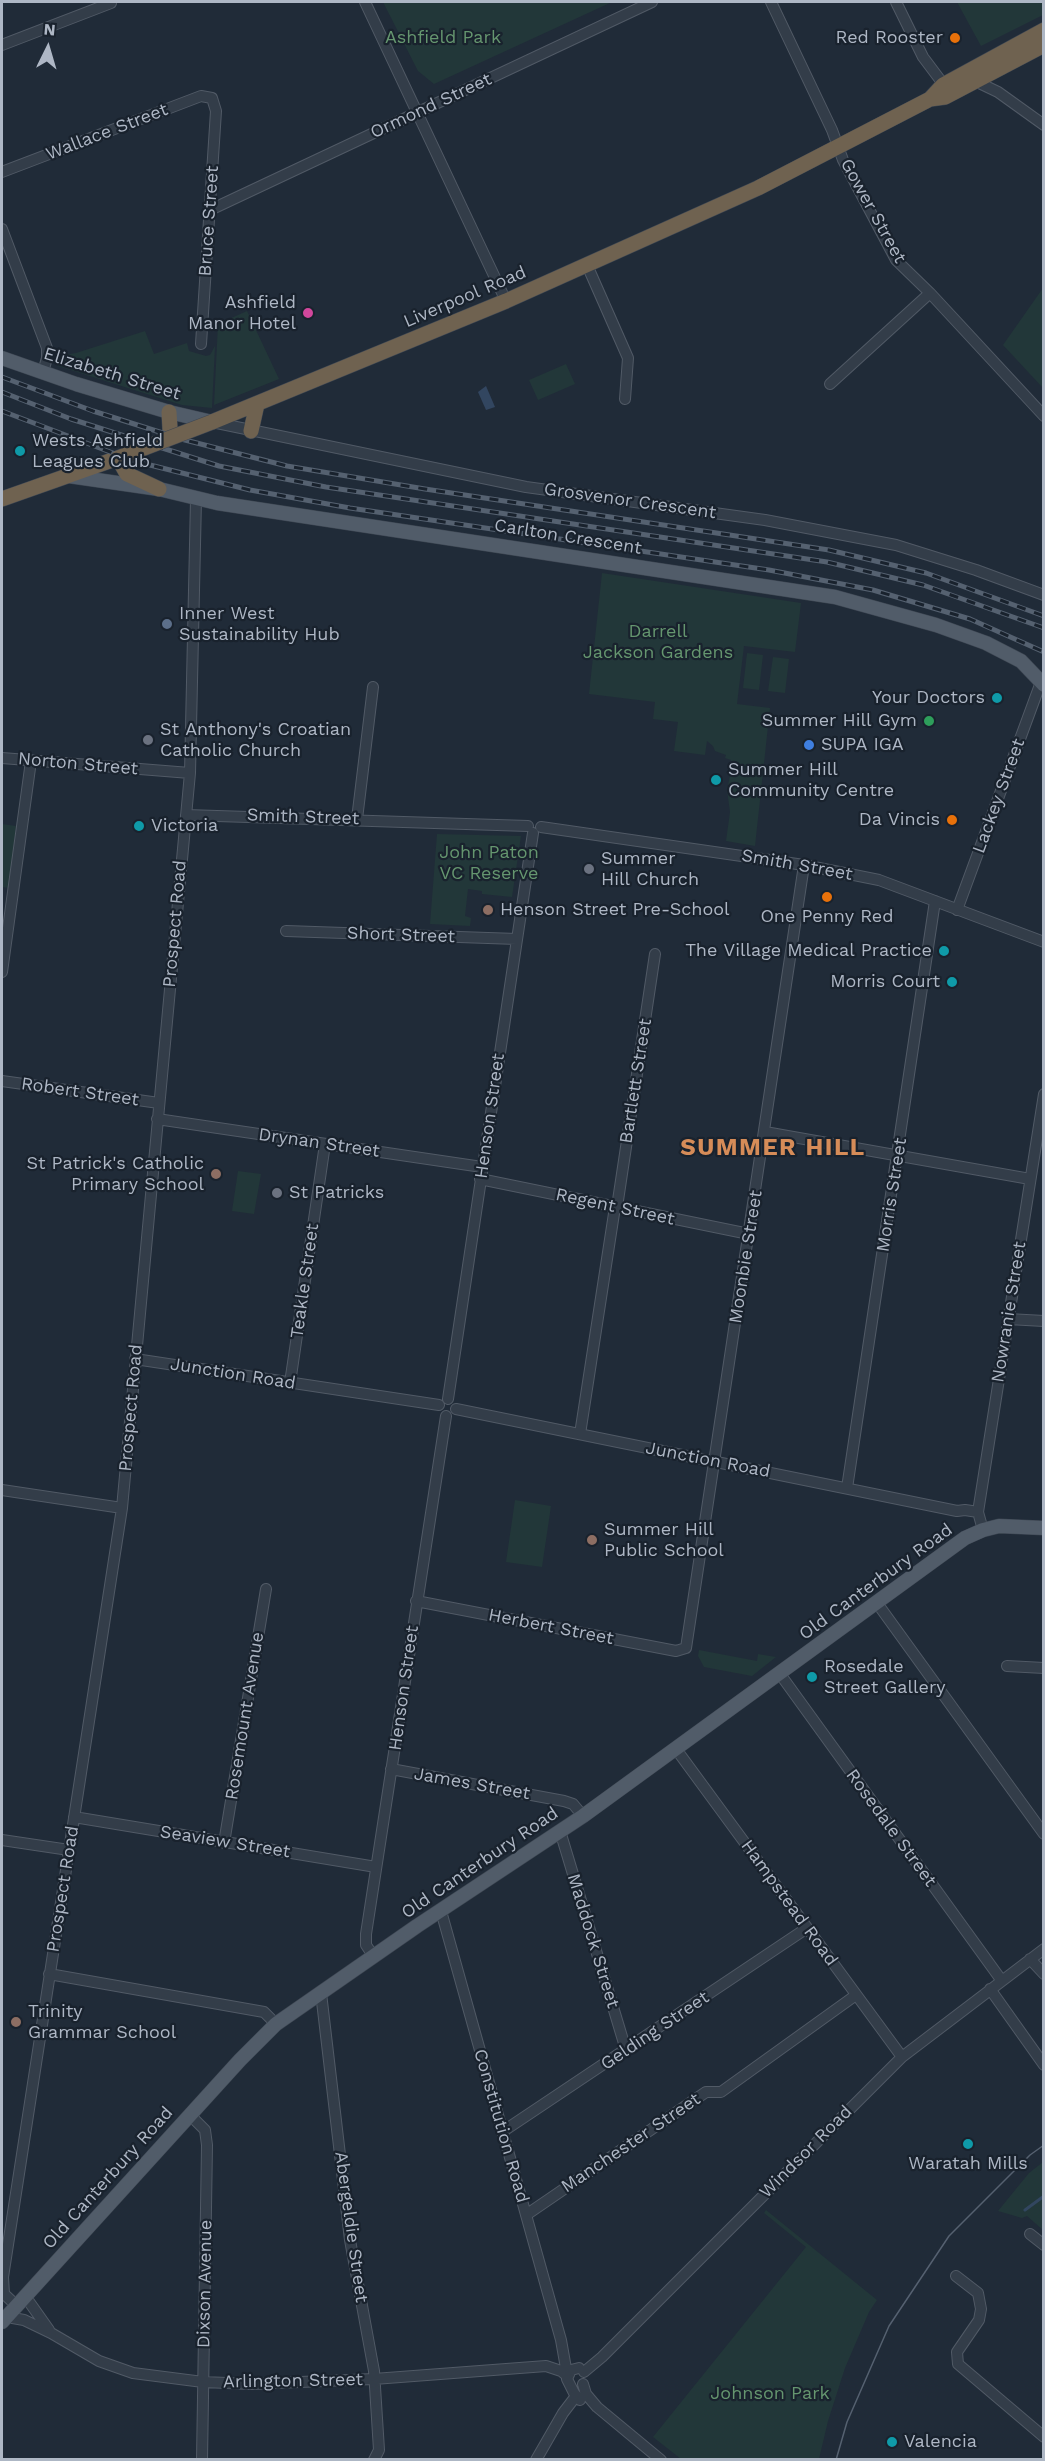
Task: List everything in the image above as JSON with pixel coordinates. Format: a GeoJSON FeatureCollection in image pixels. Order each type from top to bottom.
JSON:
{"type":"FeatureCollection","features":[{"type":"Feature","properties":{"kind":"highway","name":"Liverpool Road"},"geometry":{"type":"LineString","coordinates":[[979,73],[1044,30]]}},
{"type":"Feature","properties":{"kind":"highway","name":"Liverpool Road"},"geometry":{"type":"LineString","coordinates":[[2,499],[118,458],[171,434],[212,422],[506,301],[758,188],[979,73],[1044,45]]}},
{"type":"Feature","properties":{"kind":"highway"},"geometry":{"type":"LineString","coordinates":[[251,431],[257,404]]}},
{"type":"Feature","properties":{"kind":"highway"},"geometry":{"type":"LineString","coordinates":[[169,412],[171,434]]}},
{"type":"Feature","properties":{"kind":"highway"},"geometry":{"type":"LineString","coordinates":[[118,458],[127,474],[159,489]]}},
{"type":"Feature","properties":{"kind":"main road","name":"Elizabeth Street"},"geometry":{"type":"LineString","coordinates":[[2,358],[169,412],[212,422]]}},
{"type":"Feature","properties":{"kind":"main road","name":"Carlton Crescent"},"geometry":{"type":"LineString","coordinates":[[69,476],[159,489],[196,499],[835,597],[936,624],[986,643],[1021,661],[1042,683]]}},
{"type":"Feature","properties":{"kind":"main road","name":"Old Canterbury Road"},"geometry":{"type":"LineString","coordinates":[[4,2320],[257,2041],[276,2024],[583,1816],[965,1538],[999,1526],[1044,1528]]}},
{"type":"Feature","properties":{"kind":"street"},"geometry":{"type":"LineString","coordinates":[[364,2],[506,301]]}},
{"type":"Feature","properties":{"kind":"street","name":"Ormond Street"},"geometry":{"type":"LineString","coordinates":[[210,210],[652,2]]}},
{"type":"Feature","properties":{"kind":"street","name":"Gower Street"},"geometry":{"type":"LineString","coordinates":[[771,2],[838,147],[896,260],[930,293],[1044,416]]}},
{"type":"Feature","properties":{"kind":"street"},"geometry":{"type":"LineString","coordinates":[[896,2],[922,57],[947,89]]}},
{"type":"Feature","properties":{"kind":"street"},"geometry":{"type":"LineString","coordinates":[[2,45],[111,3]]}},
{"type":"Feature","properties":{"kind":"street"},"geometry":{"type":"LineString","coordinates":[[979,73],[998,92]]}},
{"type":"Feature","properties":{"kind":"street"},"geometry":{"type":"LineString","coordinates":[[979,73],[998,92],[1044,126]]}},
{"type":"Feature","properties":{"kind":"street","name":"Wallace Street"},"geometry":{"type":"LineString","coordinates":[[2,172],[201,96],[212,98]]}},
{"type":"Feature","properties":{"kind":"street","name":"Bruce Street"},"geometry":{"type":"LineString","coordinates":[[201,344],[216,107],[212,98]]}},
{"type":"Feature","properties":{"kind":"street"},"geometry":{"type":"LineString","coordinates":[[2,229],[47,348],[43,372]]}},
{"type":"Feature","properties":{"kind":"street"},"geometry":{"type":"LineString","coordinates":[[587,265],[628,358],[625,399]]}},
{"type":"Feature","properties":{"kind":"street"},"geometry":{"type":"LineString","coordinates":[[830,384],[930,293]]}},
{"type":"Feature","properties":{"kind":"street","name":"Grosvenor Crescent"},"geometry":{"type":"LineString","coordinates":[[212,422],[526,487],[765,520],[896,545],[1044,595]]}},
{"type":"Feature","properties":{"kind":"street","name":"Prospect Road"},"geometry":{"type":"LineString","coordinates":[[21,2301],[4,2294],[2,2283],[122,1508],[190,773],[196,499]]}},
{"type":"Feature","properties":{"kind":"street","name":"Lackey Street"},"geometry":{"type":"LineString","coordinates":[[957,910],[1042,683]]}},
{"type":"Feature","properties":{"kind":"street"},"geometry":{"type":"LineString","coordinates":[[357,819],[373,687]]}},
{"type":"Feature","properties":{"kind":"street","name":"Norton Street"},"geometry":{"type":"LineString","coordinates":[[2,758],[190,773]]}},
{"type":"Feature","properties":{"kind":"street"},"geometry":{"type":"LineString","coordinates":[[2,972],[31,761]]}},
{"type":"Feature","properties":{"kind":"street","name":"Smith Street"},"geometry":{"type":"LineString","coordinates":[[186,815],[357,819],[534,828],[804,865],[879,880],[1044,942]]}},
{"type":"Feature","properties":{"kind":"street","name":"Henson Street"},"geometry":{"type":"LineString","coordinates":[[443,1402],[534,828]]}},
{"type":"Feature","properties":{"kind":"street","name":"Moonbie Street"},"geometry":{"type":"LineString","coordinates":[[686,1648],[804,865]]}},
{"type":"Feature","properties":{"kind":"street","name":"Morris Street"},"geometry":{"type":"LineString","coordinates":[[847,1488],[935,902]]}},
{"type":"Feature","properties":{"kind":"street","name":"Short Street"},"geometry":{"type":"LineString","coordinates":[[286,931],[517,939]]}},
{"type":"Feature","properties":{"kind":"street","name":"Bartlett Street"},"geometry":{"type":"LineString","coordinates":[[580,1434],[655,954]]}},
{"type":"Feature","properties":{"kind":"street","name":"Robert Street"},"geometry":{"type":"LineString","coordinates":[[2,1081],[159,1103]]}},
{"type":"Feature","properties":{"kind":"street","name":"Nowranie Street"},"geometry":{"type":"LineString","coordinates":[[983,1530],[978,1512],[1044,1094]]}},
{"type":"Feature","properties":{"kind":"street","name":"Drynan Street"},"geometry":{"type":"LineString","coordinates":[[157,1119],[482,1167]]}},
{"type":"Feature","properties":{"kind":"street"},"geometry":{"type":"LineString","coordinates":[[765,1132],[1030,1179]]}},
{"type":"Feature","properties":{"kind":"street","name":"Teakle Street"},"geometry":{"type":"LineString","coordinates":[[290,1383],[325,1144]]}},
{"type":"Feature","properties":{"kind":"street","name":"Regent Street"},"geometry":{"type":"LineString","coordinates":[[480,1179],[749,1234]]}},
{"type":"Feature","properties":{"kind":"street"},"geometry":{"type":"LineString","coordinates":[[1008,1318],[1044,1321]]}},
{"type":"Feature","properties":{"kind":"street","name":"Junction Road"},"geometry":{"type":"LineString","coordinates":[[135,1359],[290,1383],[443,1402]]}},
{"type":"Feature","properties":{"kind":"street"},"geometry":{"type":"LineString","coordinates":[[443,1402],[455,1403],[456,1409],[453,1414],[446,1416],[440,1412],[443,1402]]}},
{"type":"Feature","properties":{"kind":"street","name":"Junction Road"},"geometry":{"type":"LineString","coordinates":[[456,1409],[960,1512],[983,1530]]}},
{"type":"Feature","properties":{"kind":"street","name":"Henson Street"},"geometry":{"type":"LineString","coordinates":[[374,1957],[365,1941],[446,1416]]}},
{"type":"Feature","properties":{"kind":"street"},"geometry":{"type":"LineString","coordinates":[[2,1490],[122,1508]]}},
{"type":"Feature","properties":{"kind":"street","name":"Junction Road"},"geometry":{"type":"LineString","coordinates":[[960,1512],[965,1509],[978,1512]]}},
{"type":"Feature","properties":{"kind":"street","name":"Rosemount Avenue"},"geometry":{"type":"LineString","coordinates":[[224,1843],[266,1589]]}},
{"type":"Feature","properties":{"kind":"street","name":"Herbert Street"},"geometry":{"type":"LineString","coordinates":[[416,1601],[676,1651],[686,1648]]}},
{"type":"Feature","properties":{"kind":"street"},"geometry":{"type":"LineString","coordinates":[[877,1603],[1044,1834]]}},
{"type":"Feature","properties":{"kind":"street"},"geometry":{"type":"LineString","coordinates":[[1007,1666],[1044,1668]]}},
{"type":"Feature","properties":{"kind":"street","name":"Rosedale Street"},"geometry":{"type":"LineString","coordinates":[[780,1674],[1002,1981]]}},
{"type":"Feature","properties":{"kind":"street","name":"Hampstead Road"},"geometry":{"type":"LineString","coordinates":[[676,1749],[902,2057]]}},
{"type":"Feature","properties":{"kind":"street","name":"James Street"},"geometry":{"type":"LineString","coordinates":[[392,1769],[561,1800],[573,1804],[583,1816]]}},
{"type":"Feature","properties":{"kind":"street","name":"Seaview Street"},"geometry":{"type":"LineString","coordinates":[[74,1817],[376,1867]]}},
{"type":"Feature","properties":{"kind":"street","name":"Maddock Street"},"geometry":{"type":"LineString","coordinates":[[560,1831],[626,2050]]}},
{"type":"Feature","properties":{"kind":"street"},"geometry":{"type":"LineString","coordinates":[[2,1840],[69,1850]]}},
{"type":"Feature","properties":{"kind":"street","name":"Constitution Road"},"geometry":{"type":"LineString","coordinates":[[441,1911],[567,2358],[568,2378],[576,2396]]}},
{"type":"Feature","properties":{"kind":"street","name":"Gelding Street"},"geometry":{"type":"LineString","coordinates":[[502,2133],[807,1928]]}},
{"type":"Feature","properties":{"kind":"street","name":"Windsor Road"},"geometry":{"type":"LineString","coordinates":[[582,2370],[602,2357],[902,2057],[1044,1949]]}},
{"type":"Feature","properties":{"kind":"street"},"geometry":{"type":"LineString","coordinates":[[1030,1959],[1044,1974]]}},
{"type":"Feature","properties":{"kind":"street"},"geometry":{"type":"LineString","coordinates":[[49,1974],[264,2012],[276,2024]]}},
{"type":"Feature","properties":{"kind":"street"},"geometry":{"type":"LineString","coordinates":[[990,1989],[1044,2065]]}},
{"type":"Feature","properties":{"kind":"street","name":"Abergeldie Street"},"geometry":{"type":"LineString","coordinates":[[321,1993],[350,2240],[374,2379],[379,2450],[374,2460]]}},
{"type":"Feature","properties":{"kind":"street","name":"Manchester Street"},"geometry":{"type":"LineString","coordinates":[[526,2215],[706,2092],[722,2091],[856,1995]]}},
{"type":"Feature","properties":{"kind":"street","name":"Dixson Avenue"},"geometry":{"type":"LineString","coordinates":[[190,2115],[202,2126],[207,2135],[202,2460]]}},
{"type":"Feature","properties":{"kind":"street"},"geometry":{"type":"LineString","coordinates":[[1030,2234],[1044,2245]]}},
{"type":"Feature","properties":{"kind":"street"},"geometry":{"type":"LineString","coordinates":[[956,2276],[978,2293],[981,2309],[979,2320],[957,2352],[958,2364],[1044,2437]]}},
{"type":"Feature","properties":{"kind":"street","name":"Arlington Street"},"geometry":{"type":"LineString","coordinates":[[21,2301],[51,2333]]}},
{"type":"Feature","properties":{"kind":"street","name":"Arlington Street"},"geometry":{"type":"LineString","coordinates":[[4,2320],[24,2320],[99,2361],[133,2373],[203,2382],[251,2384],[374,2379],[546,2366],[567,2358]]}},
{"type":"Feature","properties":{"kind":"street","name":"Constitution Road"},"geometry":{"type":"LineString","coordinates":[[567,2358],[582,2370]]}},
{"type":"Feature","properties":{"kind":"street","name":"Arlington Street"},"geometry":{"type":"LineString","coordinates":[[546,2366],[561,2371],[568,2378]]}},
{"type":"Feature","properties":{"kind":"street"},"geometry":{"type":"LineString","coordinates":[[573,2368],[582,2370],[586,2379],[583,2384],[575,2387],[568,2378],[573,2368]]}},
{"type":"Feature","properties":{"kind":"street"},"geometry":{"type":"LineString","coordinates":[[583,2384],[586,2394],[597,2407],[661,2460]]}},
{"type":"Feature","properties":{"kind":"street"},"geometry":{"type":"LineString","coordinates":[[536,2460],[556,2424],[576,2396],[597,2407]]}},
{"type":"Feature","properties":{"kind":"green space","name":"Ashfield Park"},"geometry":{"type":"Polygon","coordinates":[[[383,2],[612,2],[434,84],[418,71],[383,2]]]}},
{"type":"Feature","properties":{"kind":"green space"},"geometry":{"type":"Polygon","coordinates":[[[957,2],[1043,2],[1043,15],[981,46],[957,2]]]}},
{"type":"Feature","properties":{"kind":"green space"},"geometry":{"type":"Polygon","coordinates":[[[1043,288],[1043,388],[1003,345],[1043,288]]]}},
{"type":"Feature","properties":{"kind":"green space"},"geometry":{"type":"Polygon","coordinates":[[[247,311],[279,379],[214,405],[218,324],[247,311]]]}},
{"type":"Feature","properties":{"kind":"green space"},"geometry":{"type":"Polygon","coordinates":[[[145,331],[154,354],[187,343],[189,351],[206,356],[210,355],[215,346],[212,408],[182,405],[58,366],[55,362],[58,356],[76,353],[145,331]]]}},
{"type":"Feature","properties":{"kind":"green space"},"geometry":{"type":"Polygon","coordinates":[[[566,364],[575,384],[538,400],[529,380],[566,364]]]}},
{"type":"Feature","properties":{"kind":"green space","name":"Darrell Jackson Gardens"},"geometry":{"type":"Polygon","coordinates":[[[602,573],[801,603],[795,652],[744,646],[737,704],[770,708],[755,846],[726,841],[730,812],[727,790],[732,766],[731,760],[725,758],[726,755],[715,751],[707,741],[705,755],[674,751],[678,722],[653,719],[655,702],[589,694],[602,573]]]}},
{"type":"Feature","properties":{"kind":"green space"},"geometry":{"type":"Polygon","coordinates":[[[747,653],[763,655],[759,690],[743,688],[747,653]]]}},
{"type":"Feature","properties":{"kind":"green space"},"geometry":{"type":"Polygon","coordinates":[[[773,657],[789,659],[785,693],[768,691],[773,657]]]}},
{"type":"Feature","properties":{"kind":"green space"},"geometry":{"type":"Polygon","coordinates":[[[2,824],[16,826],[9,888],[2,887],[2,824]]]}},
{"type":"Feature","properties":{"kind":"green space","name":"John Paton VC Reserve"},"geometry":{"type":"Polygon","coordinates":[[[437,834],[521,836],[512,897],[482,894],[482,891],[468,889],[465,916],[471,918],[470,926],[430,924],[437,834]]]}},
{"type":"Feature","properties":{"kind":"green space"},"geometry":{"type":"Polygon","coordinates":[[[238,1171],[261,1174],[254,1214],[232,1211],[238,1171]]]}},
{"type":"Feature","properties":{"kind":"green space"},"geometry":{"type":"Polygon","coordinates":[[[515,1500],[551,1506],[542,1567],[506,1562],[515,1500]]]}},
{"type":"Feature","properties":{"kind":"green space"},"geometry":{"type":"Polygon","coordinates":[[[699,1650],[757,1661],[758,1654],[776,1657],[752,1676],[704,1667],[698,1656],[699,1650]]]}},
{"type":"Feature","properties":{"kind":"green space"},"geometry":{"type":"Polygon","coordinates":[[[1043,2162],[1043,2230],[1027,2216],[1022,2218],[998,2211],[1029,2173],[1043,2162]]]}},
{"type":"Feature","properties":{"kind":"green space","name":"Johnson Park"},"geometry":{"type":"Polygon","coordinates":[[[766,2210],[877,2300],[869,2312],[845,2368],[819,2459],[681,2459],[653,2437],[806,2247],[764,2213],[766,2210]]]}},
{"type":"Feature","properties":{"kind":"water"},"geometry":{"type":"Polygon","coordinates":[[[486,386],[495,407],[486,410],[478,392],[486,386]]]}},
{"type":"Feature","properties":{"kind":"waterway"},"geometry":{"type":"LineString","coordinates":[[1025,2210],[1044,2196]]}},
{"type":"Feature","properties":{"kind":"tram line"},"geometry":{"type":"LineString","coordinates":[[836,2460],[847,2422],[889,2326],[949,2236],[1030,2155],[1044,2145]]}},
{"type":"Feature","properties":{"kind":"railway"},"geometry":{"type":"LineString","coordinates":[[2,377],[93,411],[185,440],[287,466],[829,550],[926,573],[1044,616]]}},
{"type":"Feature","properties":{"kind":"railway"},"geometry":{"type":"LineString","coordinates":[[2,392],[71,419],[219,466],[326,487],[827,562],[923,585],[1044,628]]}},
{"type":"Feature","properties":{"kind":"railway"},"geometry":{"type":"LineString","coordinates":[[2,411],[134,461],[250,490],[350,508],[769,570],[873,590],[970,619],[1044,652]]}},
{"type":"Feature","properties":{"kind":"place","name":"Red Rooster"},"geometry":{"type":"Point","coordinates":[955,38]}},
{"type":"Feature","properties":{"kind":"place","name":"Ashfield Manor Hotel"},"geometry":{"type":"Point","coordinates":[308,313]}},
{"type":"Feature","properties":{"kind":"place","name":"Wests Ashfield Leagues Club"},"geometry":{"type":"Point","coordinates":[20,451]}},
{"type":"Feature","properties":{"kind":"place","name":"Inner West Sustainability Hub"},"geometry":{"type":"Point","coordinates":[167,624]}},
{"type":"Feature","properties":{"kind":"place","name":"Your Doctors"},"geometry":{"type":"Point","coordinates":[997,698]}},
{"type":"Feature","properties":{"kind":"place","name":"Summer Hill Gym"},"geometry":{"type":"Point","coordinates":[929,721]}},
{"type":"Feature","properties":{"kind":"place","name":"St Anthony's Croatian Catholic Church"},"geometry":{"type":"Point","coordinates":[148,740]}},
{"type":"Feature","properties":{"kind":"place","name":"SUPA IGA"},"geometry":{"type":"Point","coordinates":[809,745]}},
{"type":"Feature","properties":{"kind":"place","name":"Summer Hill Community Centre"},"geometry":{"type":"Point","coordinates":[716,780]}},
{"type":"Feature","properties":{"kind":"place","name":"Da Vincis"},"geometry":{"type":"Point","coordinates":[952,820]}},
{"type":"Feature","properties":{"kind":"place","name":"Victoria"},"geometry":{"type":"Point","coordinates":[139,826]}},
{"type":"Feature","properties":{"kind":"place","name":"Summer Hill Church"},"geometry":{"type":"Point","coordinates":[589,869]}},
{"type":"Feature","properties":{"kind":"place","name":"One Penny Red"},"geometry":{"type":"Point","coordinates":[827,897]}},
{"type":"Feature","properties":{"kind":"place","name":"Henson Street Pre-School"},"geometry":{"type":"Point","coordinates":[488,910]}},
{"type":"Feature","properties":{"kind":"place","name":"The Village Medical Practice"},"geometry":{"type":"Point","coordinates":[944,951]}},
{"type":"Feature","properties":{"kind":"place","name":"Morris Court"},"geometry":{"type":"Point","coordinates":[952,982]}},
{"type":"Feature","properties":{"kind":"place","name":"St Patrick's Catholic Primary School"},"geometry":{"type":"Point","coordinates":[216,1174]}},
{"type":"Feature","properties":{"kind":"place","name":"St Patricks"},"geometry":{"type":"Point","coordinates":[277,1193]}},
{"type":"Feature","properties":{"kind":"place","name":"Summer Hill Public School"},"geometry":{"type":"Point","coordinates":[592,1540]}},
{"type":"Feature","properties":{"kind":"place","name":"Rosedale Street Gallery"},"geometry":{"type":"Point","coordinates":[812,1677]}},
{"type":"Feature","properties":{"kind":"place","name":"Trinity Grammar School"},"geometry":{"type":"Point","coordinates":[16,2022]}},
{"type":"Feature","properties":{"kind":"place","name":"Waratah Mills"},"geometry":{"type":"Point","coordinates":[968,2144]}},
{"type":"Feature","properties":{"kind":"place","name":"Valencia"},"geometry":{"type":"Point","coordinates":[892,2442]}},
{"type":"Feature","properties":{"kind":"district","name":"SUMMER HILL"},"geometry":{"type":"Point","coordinates":[773,1148]}}]}
